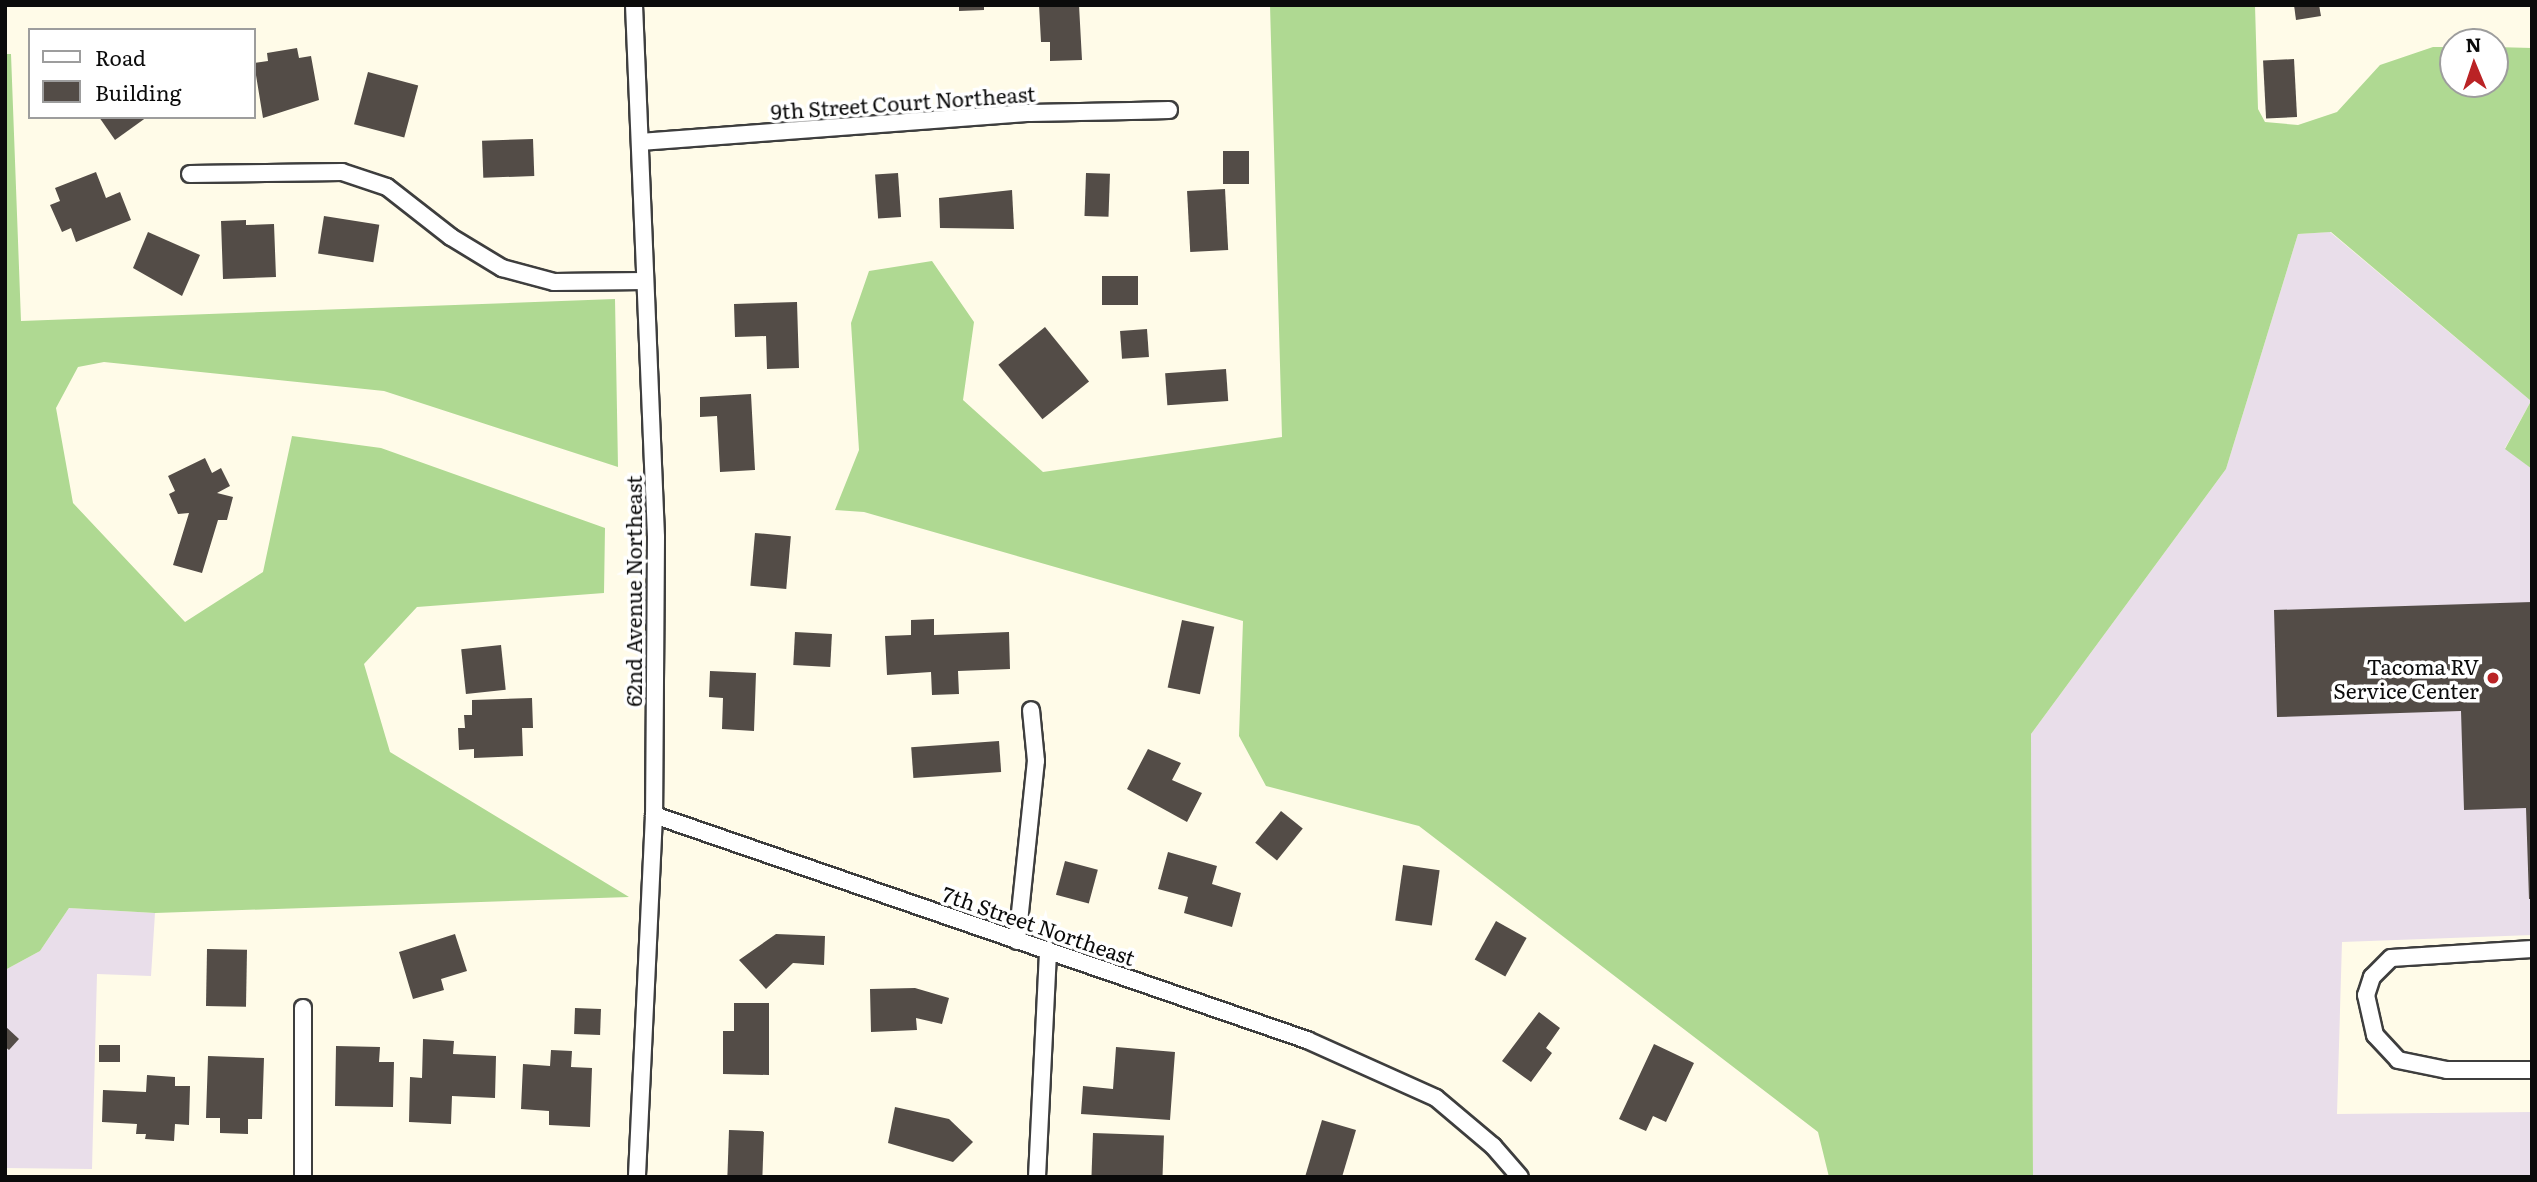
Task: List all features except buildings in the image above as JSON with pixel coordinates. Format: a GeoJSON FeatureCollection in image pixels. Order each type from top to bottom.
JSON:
{"type":"FeatureCollection","features":[{"type":"Feature","properties":{"kind":"street","name":"62nd Avenue Northeast"},"geometry":{"type":"LineString","coordinates":[[634,5],[656,537],[654,815],[637,1177]]}},
{"type":"Feature","properties":{"kind":"street","name":"9th Street Court Northeast"},"geometry":{"type":"LineString","coordinates":[[640,142],[1030,113],[1169,110]]}},
{"type":"Feature","properties":{"kind":"street"},"geometry":{"type":"LineString","coordinates":[[190,174],[342,172],[387,187],[502,268],[554,282],[645,281]]}},
{"type":"Feature","properties":{"kind":"street"},"geometry":{"type":"LineString","coordinates":[[1017,941],[1036,761],[1031,710]]}},
{"type":"Feature","properties":{"kind":"street","name":"7th Street Northeast"},"geometry":{"type":"LineString","coordinates":[[654,815],[1267,1025],[1407,1082],[1455,1112],[1520,1177]]}},
{"type":"Feature","properties":{"kind":"street"},"geometry":{"type":"LineString","coordinates":[[2532,949],[2391,958],[2372,977],[2367,995],[2375,1035],[2398,1060],[2447,1070],[2532,1070]]}},
{"type":"Feature","properties":{"kind":"street"},"geometry":{"type":"LineString","coordinates":[[1037,1177],[1048,950]]}},
{"type":"Feature","properties":{"kind":"street"},"geometry":{"type":"LineString","coordinates":[[303,1008],[303,1177]]}},
{"type":"Feature","properties":{"kind":"shaded area"},"geometry":{"type":"Polygon","coordinates":[[[2330,232],[2531,401],[2505,448],[2532,469],[2532,935],[2342,942],[2337,1114],[2532,1112],[2532,1177],[2033,1177],[2031,734],[2226,469],[2298,234],[2330,232]]]}},
{"type":"Feature","properties":{"kind":"shaded area"},"geometry":{"type":"Polygon","coordinates":[[[69,908],[155,913],[151,976],[97,974],[92,1169],[5,1168],[5,970],[40,951],[69,908]]]}},
{"type":"Feature","properties":{"kind":"green space"},"geometry":{"type":"Polygon","coordinates":[[[1270,5],[2255,5],[2258,109],[2265,122],[2298,125],[2337,112],[2380,65],[2433,47],[2439,47],[2439,98],[2509,98],[2509,47],[2532,48],[2532,469],[2505,449],[2531,401],[2331,232],[2298,234],[2226,469],[2031,734],[2033,1177],[1829,1177],[1818,1132],[1419,826],[1266,786],[1239,736],[1243,621],[864,512],[835,510],[859,450],[851,323],[869,271],[932,261],[974,322],[963,400],[1043,472],[1282,437],[1270,5]]]}},
{"type":"Feature","properties":{"kind":"green space"},"geometry":{"type":"Polygon","coordinates":[[[5,54],[11,54],[21,321],[615,299],[618,467],[384,391],[104,362],[78,367],[56,408],[73,503],[185,622],[263,572],[292,436],[381,448],[605,528],[604,593],[417,607],[364,664],[390,752],[629,897],[155,913],[69,908],[40,951],[5,970],[5,54]]]}},
{"type":"Feature","properties":{"kind":"place","name":"Tacoma RV Service Center"},"geometry":{"type":"Point","coordinates":[2493,678]}}]}
